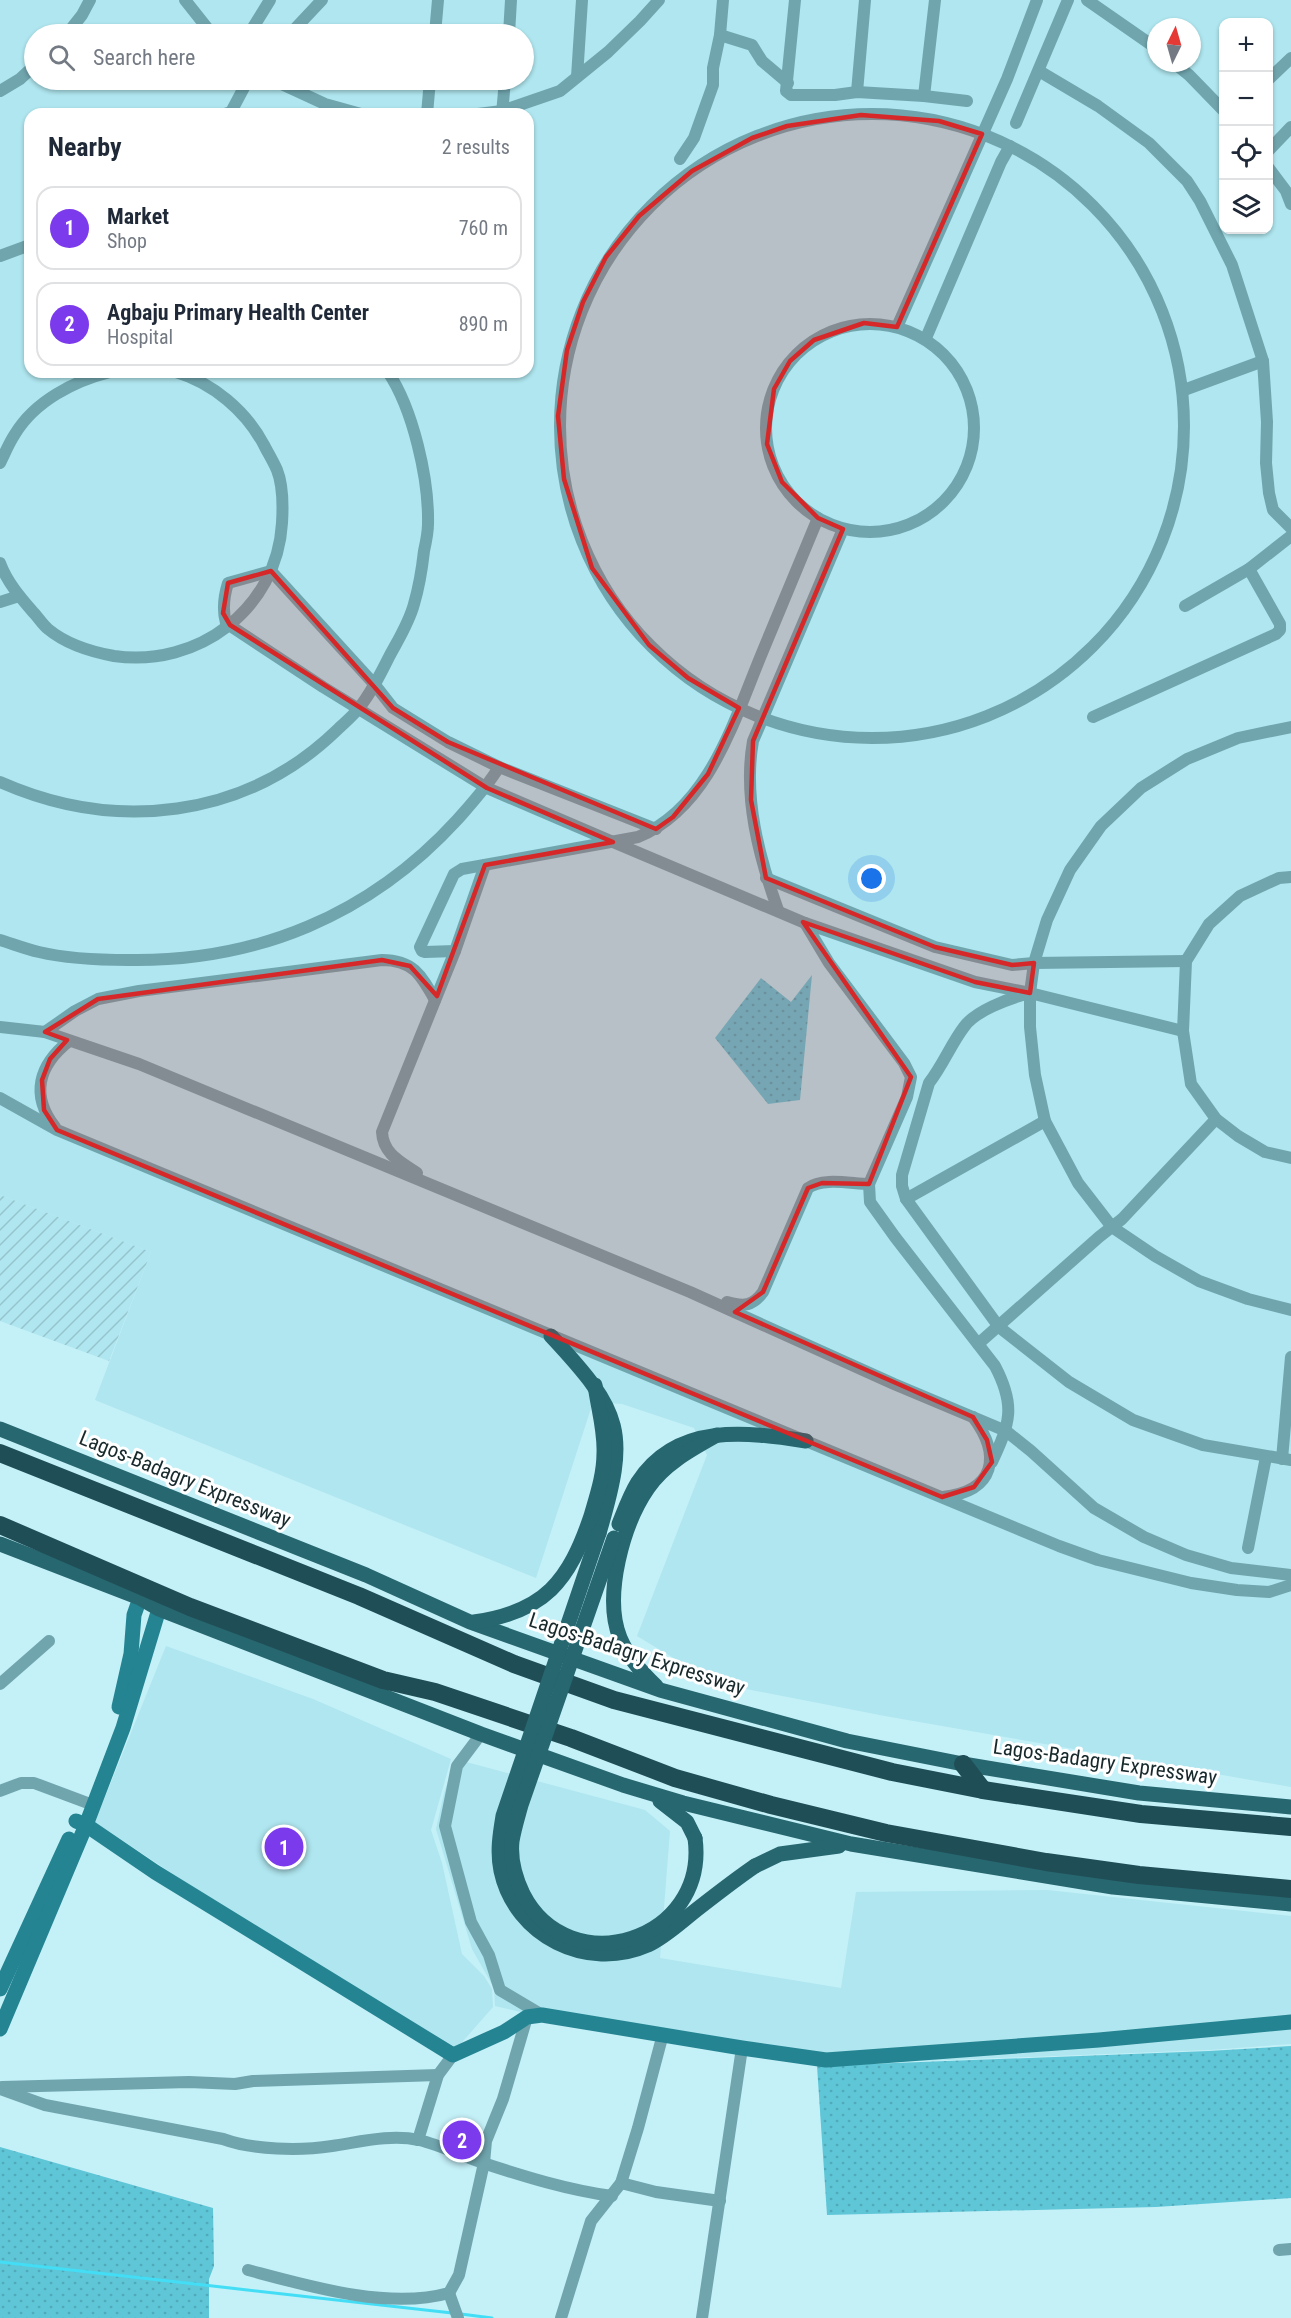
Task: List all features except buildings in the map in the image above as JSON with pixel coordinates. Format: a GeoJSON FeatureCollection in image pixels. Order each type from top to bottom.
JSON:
{"type":"FeatureCollection","features":[{"type":"Feature","properties":{"kind":"highway","name":"Lagos-Badagry Expressway"},"geometry":{"type":"LineString","coordinates":[[0,1453],[359,1596],[514,1664],[614,1700],[892,1772],[983,1790],[1141,1814],[1291,1827]]}},
{"type":"Feature","properties":{"kind":"highway"},"geometry":{"type":"LineString","coordinates":[[0,1525],[190,1607],[383,1680],[435,1692],[571,1738],[675,1778],[760,1802],[886,1833],[1046,1862],[1138,1875],[1291,1889]]}},
{"type":"Feature","properties":{"kind":"highway"},"geometry":{"type":"LineString","coordinates":[[963,1764],[983,1790]]}},
{"type":"Feature","properties":{"kind":"main road"},"geometry":{"type":"LineString","coordinates":[[551,1336],[595,1385],[612,1420],[617,1452],[612,1487],[599,1533],[504,1816],[499,1837],[499,1857],[506,1887],[526,1920],[538,1931],[576,1951],[610,1954],[637,1949],[664,1936],[768,1858],[786,1852],[851,1844]]}},
{"type":"Feature","properties":{"kind":"main road"},"geometry":{"type":"LineString","coordinates":[[470,1622],[507,1616],[536,1602],[551,1591],[572,1562],[593,1510],[604,1465],[604,1436],[595,1385]]}},
{"type":"Feature","properties":{"kind":"main road","name":"Lagos-Badagry Expressway"},"geometry":{"type":"LineString","coordinates":[[0,1430],[366,1575],[470,1622],[660,1690],[847,1741],[963,1764],[1139,1793],[1291,1807]]}},
{"type":"Feature","properties":{"kind":"main road"},"geometry":{"type":"LineString","coordinates":[[651,1794],[687,1822],[695,1838],[696,1861],[693,1879],[681,1904],[670,1917],[656,1927],[630,1939],[615,1942],[598,1943],[579,1940],[544,1922],[526,1899],[514,1869],[512,1840],[521,1805],[614,1538],[633,1492],[651,1466],[677,1447],[717,1435],[745,1433],[806,1442]]}},
{"type":"Feature","properties":{"kind":"main road"},"geometry":{"type":"LineString","coordinates":[[660,1690],[633,1662],[619,1637],[614,1604],[617,1567],[630,1522],[648,1487],[680,1457],[717,1435]]}},
{"type":"Feature","properties":{"kind":"main road"},"geometry":{"type":"LineString","coordinates":[[0,1544],[140,1598],[159,1609],[481,1734],[651,1794],[851,1844],[1113,1887],[1291,1904]]}},
{"type":"Feature","properties":{"kind":"main road"},"geometry":{"type":"LineString","coordinates":[[89,1803],[123,1694],[131,1654],[134,1615],[140,1598]]}},
{"type":"Feature","properties":{"kind":"main road"},"geometry":{"type":"LineString","coordinates":[[0,2029],[4,1992],[123,1728],[159,1609]]}},
{"type":"Feature","properties":{"kind":"main road"},"geometry":{"type":"LineString","coordinates":[[81,1823],[155,1872],[453,2055],[535,2016],[826,2060],[1087,2041],[1291,2022]]}},
{"type":"Feature","properties":{"kind":"street"},"geometry":{"type":"LineString","coordinates":[[75,24],[90,0]]}},
{"type":"Feature","properties":{"kind":"street"},"geometry":{"type":"LineString","coordinates":[[185,0],[204,24]]}},
{"type":"Feature","properties":{"kind":"street"},"geometry":{"type":"LineString","coordinates":[[255,24],[270,0]]}},
{"type":"Feature","properties":{"kind":"street"},"geometry":{"type":"LineString","coordinates":[[299,24],[322,0]]}},
{"type":"Feature","properties":{"kind":"street"},"geometry":{"type":"LineString","coordinates":[[436,24],[438,0]]}},
{"type":"Feature","properties":{"kind":"street"},"geometry":{"type":"LineString","coordinates":[[510,24],[512,0]]}},
{"type":"Feature","properties":{"kind":"street"},"geometry":{"type":"LineString","coordinates":[[577,77],[582,0]]}},
{"type":"Feature","properties":{"kind":"street"},"geometry":{"type":"LineString","coordinates":[[513,108],[560,91],[640,21],[659,0]]}},
{"type":"Feature","properties":{"kind":"street"},"geometry":{"type":"LineString","coordinates":[[680,159],[694,138],[713,85],[713,68],[720,35],[723,0]]}},
{"type":"Feature","properties":{"kind":"street"},"geometry":{"type":"LineString","coordinates":[[795,0],[786,91],[791,94],[835,95],[856,92],[967,100]]}},
{"type":"Feature","properties":{"kind":"street"},"geometry":{"type":"LineString","coordinates":[[856,92],[865,0]]}},
{"type":"Feature","properties":{"kind":"street"},"geometry":{"type":"LineString","coordinates":[[924,96],[935,0]]}},
{"type":"Feature","properties":{"kind":"street"},"geometry":{"type":"LineString","coordinates":[[897,327],[1007,79],[1037,0]]}},
{"type":"Feature","properties":{"kind":"street"},"geometry":{"type":"LineString","coordinates":[[1016,123],[1068,0]]}},
{"type":"Feature","properties":{"kind":"street"},"geometry":{"type":"LineString","coordinates":[[1087,0],[1147,42]]}},
{"type":"Feature","properties":{"kind":"street"},"geometry":{"type":"LineString","coordinates":[[720,35],[752,45],[762,61],[788,83]]}},
{"type":"Feature","properties":{"kind":"street"},"geometry":{"type":"LineString","coordinates":[[1273,76],[1291,58]]}},
{"type":"Feature","properties":{"kind":"street"},"geometry":{"type":"LineString","coordinates":[[1039,71],[1098,106],[1149,143],[1187,181],[1205,211],[1232,265],[1263,361],[1269,493],[1272,510],[1291,528]]}},
{"type":"Feature","properties":{"kind":"street"},"geometry":{"type":"LineString","coordinates":[[1185,72],[1219,106]]}},
{"type":"Feature","properties":{"kind":"street"},"geometry":{"type":"LineString","coordinates":[[0,91],[24,75]]}},
{"type":"Feature","properties":{"kind":"street"},"geometry":{"type":"LineString","coordinates":[[233,108],[243,90]]}},
{"type":"Feature","properties":{"kind":"street"},"geometry":{"type":"LineString","coordinates":[[295,90],[339,108]]}},
{"type":"Feature","properties":{"kind":"street"},"geometry":{"type":"LineString","coordinates":[[428,108],[429,90]]}},
{"type":"Feature","properties":{"kind":"street"},"geometry":{"type":"LineString","coordinates":[[502,108],[504,90]]}},
{"type":"Feature","properties":{"kind":"street"},"geometry":{"type":"LineString","coordinates":[[861,115],[896,116],[939,122],[982,134],[1010,146],[1043,166],[1089,203],[1118,234],[1135,257],[1165,316],[1184,390],[1185,419],[1176,497],[1162,541],[1143,581],[1120,620],[1098,647],[1064,674],[1027,697],[987,717],[941,731],[896,737],[847,736],[763,717],[739,708],[688,678],[650,645],[620,612],[592,568],[574,520],[564,479],[558,416],[567,350],[583,302],[606,257],[639,216],[692,171],[720,153],[752,138],[807,122],[861,115]]}},
{"type":"Feature","properties":{"kind":"street"},"geometry":{"type":"LineString","coordinates":[[1273,147],[1291,128]]}},
{"type":"Feature","properties":{"kind":"street"},"geometry":{"type":"LineString","coordinates":[[926,338],[1000,162],[1010,146]]}},
{"type":"Feature","properties":{"kind":"street"},"geometry":{"type":"LineString","coordinates":[[1273,172],[1288,189],[1291,204]]}},
{"type":"Feature","properties":{"kind":"street"},"geometry":{"type":"LineString","coordinates":[[0,256],[24,247]]}},
{"type":"Feature","properties":{"kind":"street"},"geometry":{"type":"LineString","coordinates":[[864,323],[897,327],[926,338],[939,349],[960,374],[970,396],[975,418],[973,444],[965,472],[947,500],[914,523],[877,533],[843,529],[818,518],[797,502],[782,482],[767,444],[768,405],[774,388],[790,361],[814,340],[840,327],[864,323]]}},
{"type":"Feature","properties":{"kind":"street"},"geometry":{"type":"LineString","coordinates":[[1184,390],[1263,361]]}},
{"type":"Feature","properties":{"kind":"street"},"geometry":{"type":"LineString","coordinates":[[0,463],[16,432],[49,399],[73,385],[93,378]]}},
{"type":"Feature","properties":{"kind":"street"},"geometry":{"type":"LineString","coordinates":[[0,563],[19,596],[48,629],[70,642],[97,653],[127,657],[159,657],[190,648],[214,637],[230,625],[252,601],[271,571],[280,541],[283,506],[277,471],[254,427],[226,399],[197,378]]}},
{"type":"Feature","properties":{"kind":"street"},"geometry":{"type":"LineString","coordinates":[[0,782],[62,803],[114,811],[146,812],[211,803],[272,778],[297,763],[323,743],[359,709],[375,685],[414,606],[421,577],[428,524],[420,453],[404,405],[391,378]]}},
{"type":"Feature","properties":{"kind":"street"},"geometry":{"type":"LineString","coordinates":[[455,951],[425,952],[420,948],[454,874],[462,869],[638,837],[656,829],[673,817],[708,774],[721,752],[818,518]]}},
{"type":"Feature","properties":{"kind":"street"},"geometry":{"type":"LineString","coordinates":[[778,910],[766,878],[755,827],[750,771],[753,741],[843,529]]}},
{"type":"Feature","properties":{"kind":"street"},"geometry":{"type":"LineString","coordinates":[[1185,606],[1248,569],[1291,536]]}},
{"type":"Feature","properties":{"kind":"street"},"geometry":{"type":"LineString","coordinates":[[1093,717],[1276,634],[1280,630],[1280,624],[1248,569]]}},
{"type":"Feature","properties":{"kind":"street"},"geometry":{"type":"LineString","coordinates":[[271,571],[375,685],[393,708],[448,742],[499,767],[656,829]]}},
{"type":"Feature","properties":{"kind":"street"},"geometry":{"type":"LineString","coordinates":[[271,571],[228,582],[223,613],[226,623],[487,788],[805,923],[975,982],[1030,993],[1183,1031]]}},
{"type":"Feature","properties":{"kind":"street"},"geometry":{"type":"LineString","coordinates":[[0,602],[19,596]]}},
{"type":"Feature","properties":{"kind":"street"},"geometry":{"type":"LineString","coordinates":[[1291,727],[1238,738],[1187,759],[1141,788],[1101,826],[1070,870],[1047,920],[1034,963],[1030,993],[1030,1027],[1035,1075],[1045,1121],[1078,1183],[1112,1227],[1155,1256],[1199,1281],[1248,1299],[1291,1310]]}},
{"type":"Feature","properties":{"kind":"street"},"geometry":{"type":"LineString","coordinates":[[0,940],[51,954],[104,960],[170,961],[240,949],[303,930],[357,903],[402,871],[447,831],[487,788],[499,767]]}},
{"type":"Feature","properties":{"kind":"street"},"geometry":{"type":"LineString","coordinates":[[436,1186],[391,1155],[383,1141],[382,1132],[455,951],[485,865]]}},
{"type":"Feature","properties":{"kind":"street"},"geometry":{"type":"LineString","coordinates":[[1291,877],[1279,878],[1240,896],[1209,924],[1186,961],[1183,1031],[1191,1084],[1216,1119],[1238,1136],[1265,1152],[1291,1158]]}},
{"type":"Feature","properties":{"kind":"street"},"geometry":{"type":"LineString","coordinates":[[766,878],[935,947],[1012,965],[1186,961]]}},
{"type":"Feature","properties":{"kind":"street"},"geometry":{"type":"LineString","coordinates":[[805,923],[829,963],[904,1063],[911,1077],[907,1097],[869,1184],[869,1197],[875,1209],[995,1366],[1003,1380],[1009,1407],[1006,1431],[985,1476],[969,1491],[942,1497]]}},
{"type":"Feature","properties":{"kind":"street"},"geometry":{"type":"LineString","coordinates":[[45,1032],[75,1011],[98,999],[382,960],[402,962],[415,970],[424,980],[435,1000]]}},
{"type":"Feature","properties":{"kind":"street"},"geometry":{"type":"LineString","coordinates":[[1030,993],[996,1005],[964,1025],[939,1071],[929,1083],[902,1175],[902,1186],[906,1199],[999,1327],[1069,1382],[1133,1420],[1203,1445],[1287,1459],[1291,1357]]}},
{"type":"Feature","properties":{"kind":"street"},"geometry":{"type":"LineString","coordinates":[[0,1027],[45,1032],[139,1064],[690,1292],[1006,1431],[1094,1509],[1144,1537],[1186,1555],[1231,1568],[1291,1575]]}},
{"type":"Feature","properties":{"kind":"street"},"geometry":{"type":"LineString","coordinates":[[57,1130],[44,1110],[41,1100],[42,1080],[50,1059],[69,1041]]}},
{"type":"Feature","properties":{"kind":"street"},"geometry":{"type":"LineString","coordinates":[[0,1098],[57,1130],[1059,1546],[1098,1560],[1191,1583],[1269,1592],[1291,1585]]}},
{"type":"Feature","properties":{"kind":"street"},"geometry":{"type":"LineString","coordinates":[[978,1344],[1122,1219],[1216,1119]]}},
{"type":"Feature","properties":{"kind":"street"},"geometry":{"type":"LineString","coordinates":[[906,1199],[1045,1121]]}},
{"type":"Feature","properties":{"kind":"street"},"geometry":{"type":"LineString","coordinates":[[690,1292],[741,1306],[757,1301],[808,1188],[822,1183],[869,1184]]}},
{"type":"Feature","properties":{"kind":"street"},"geometry":{"type":"LineString","coordinates":[[973,1417],[987,1440],[992,1462]]}},
{"type":"Feature","properties":{"kind":"street"},"geometry":{"type":"LineString","coordinates":[[1248,1548],[1266,1457]]}},
{"type":"Feature","properties":{"kind":"street"},"geometry":{"type":"LineString","coordinates":[[0,1684],[49,1641]]}},
{"type":"Feature","properties":{"kind":"street"},"geometry":{"type":"LineString","coordinates":[[458,2318],[452,2299],[484,2163],[486,2140],[535,2016],[500,1990],[489,1955],[471,1922],[445,1826],[457,1766],[481,1734]]}},
{"type":"Feature","properties":{"kind":"street"},"geometry":{"type":"LineString","coordinates":[[0,1791],[21,1783],[34,1783],[89,1803]]}},
{"type":"Feature","properties":{"kind":"street"},"geometry":{"type":"LineString","coordinates":[[561,2318],[591,2221],[621,2183],[663,2034]]}},
{"type":"Feature","properties":{"kind":"street"},"geometry":{"type":"LineString","coordinates":[[702,2318],[742,2048]]}},
{"type":"Feature","properties":{"kind":"street"},"geometry":{"type":"LineString","coordinates":[[418,2140],[438,2075],[453,2055]]}},
{"type":"Feature","properties":{"kind":"street"},"geometry":{"type":"LineString","coordinates":[[0,2088],[189,2082],[235,2084],[253,2081],[438,2075]]}},
{"type":"Feature","properties":{"kind":"street"},"geometry":{"type":"LineString","coordinates":[[0,2088],[45,2105],[223,2139],[240,2145],[265,2148],[330,2147],[362,2140],[418,2140],[576,2191],[612,2196]]}},
{"type":"Feature","properties":{"kind":"street"},"geometry":{"type":"LineString","coordinates":[[621,2183],[656,2192],[720,2201]]}},
{"type":"Feature","properties":{"kind":"street"},"geometry":{"type":"LineString","coordinates":[[248,2270],[358,2295],[399,2298],[437,2296],[452,2299]]}},
{"type":"Feature","properties":{"kind":"highlighted area"},"geometry":{"type":"Polygon","coordinates":[[[861,115],[939,121],[982,134],[897,327],[864,323],[814,340],[790,361],[774,389],[767,444],[782,482],[818,518],[843,529],[753,741],[751,800],[766,878],[935,947],[1012,965],[1034,963],[1030,993],[975,982],[803,922],[911,1077],[869,1184],[822,1183],[808,1188],[763,1292],[735,1312],[973,1417],[987,1440],[992,1462],[974,1487],[942,1497],[57,1130],[44,1110],[42,1080],[50,1059],[67,1040],[45,1032],[98,999],[382,960],[410,966],[437,996],[485,865],[613,842],[487,788],[230,625],[223,613],[228,583],[271,571],[393,708],[448,742],[656,829],[673,817],[708,774],[739,708],[688,678],[649,645],[592,568],[564,479],[558,416],[567,350],[583,302],[606,257],[639,216],[692,171],[752,138],[787,126],[861,115]]]}},
{"type":"Feature","properties":{"kind":"shaded area"},"geometry":{"type":"Polygon","coordinates":[[[0,0],[1291,0],[1291,1787],[885,1716],[715,1683],[637,1636],[707,1455],[694,1428],[622,1404],[593,1402],[536,1578],[95,1400],[151,1252],[0,1195],[0,0]]]}},
{"type":"Feature","properties":{"kind":"shaded area"},"geometry":{"type":"Polygon","coordinates":[[[812,975],[800,1100],[768,1104],[715,1038],[761,978],[791,1002],[812,975]]]}},
{"type":"Feature","properties":{"kind":"shaded area"},"geometry":{"type":"Polygon","coordinates":[[[0,1195],[151,1252],[109,1361],[0,1321],[0,1195]]]}},
{"type":"Feature","properties":{"kind":"shaded area"},"geometry":{"type":"Polygon","coordinates":[[[166,1646],[313,1699],[451,1759],[431,1830],[442,1863],[462,1954],[484,1976],[492,1989],[493,2007],[457,2048],[254,1928],[95,1822],[166,1646]]]}},
{"type":"Feature","properties":{"kind":"shaded area"},"geometry":{"type":"Polygon","coordinates":[[[455,1759],[645,1810],[670,1831],[660,1958],[841,1988],[856,1892],[1047,1890],[1291,1916],[1291,2044],[1209,2050],[817,2065],[538,2016],[495,2006],[494,1988],[472,1949],[436,1829],[455,1759]]]}},
{"type":"Feature","properties":{"kind":"shaded area"},"geometry":{"type":"Polygon","coordinates":[[[1291,2046],[1291,2198],[1156,2207],[827,2215],[817,2066],[1291,2046]]]}},
{"type":"Feature","properties":{"kind":"shaded area"},"geometry":{"type":"Polygon","coordinates":[[[0,2147],[213,2208],[214,2266],[209,2279],[209,2318],[0,2318],[0,2147]]]}},
{"type":"Feature","properties":{"kind":"waterway"},"geometry":{"type":"LineString","coordinates":[[0,2262],[452,2313]]}},
{"type":"Feature","properties":{"kind":"waterway"},"geometry":{"type":"LineString","coordinates":[[461,2314],[492,2318]]}},
{"type":"Feature","properties":{"kind":"place","name":"Market"},"geometry":{"type":"Point","coordinates":[284,1847]}},
{"type":"Feature","properties":{"kind":"place","name":"Agbaju Primary Health Center"},"geometry":{"type":"Point","coordinates":[462,2140]}}]}
